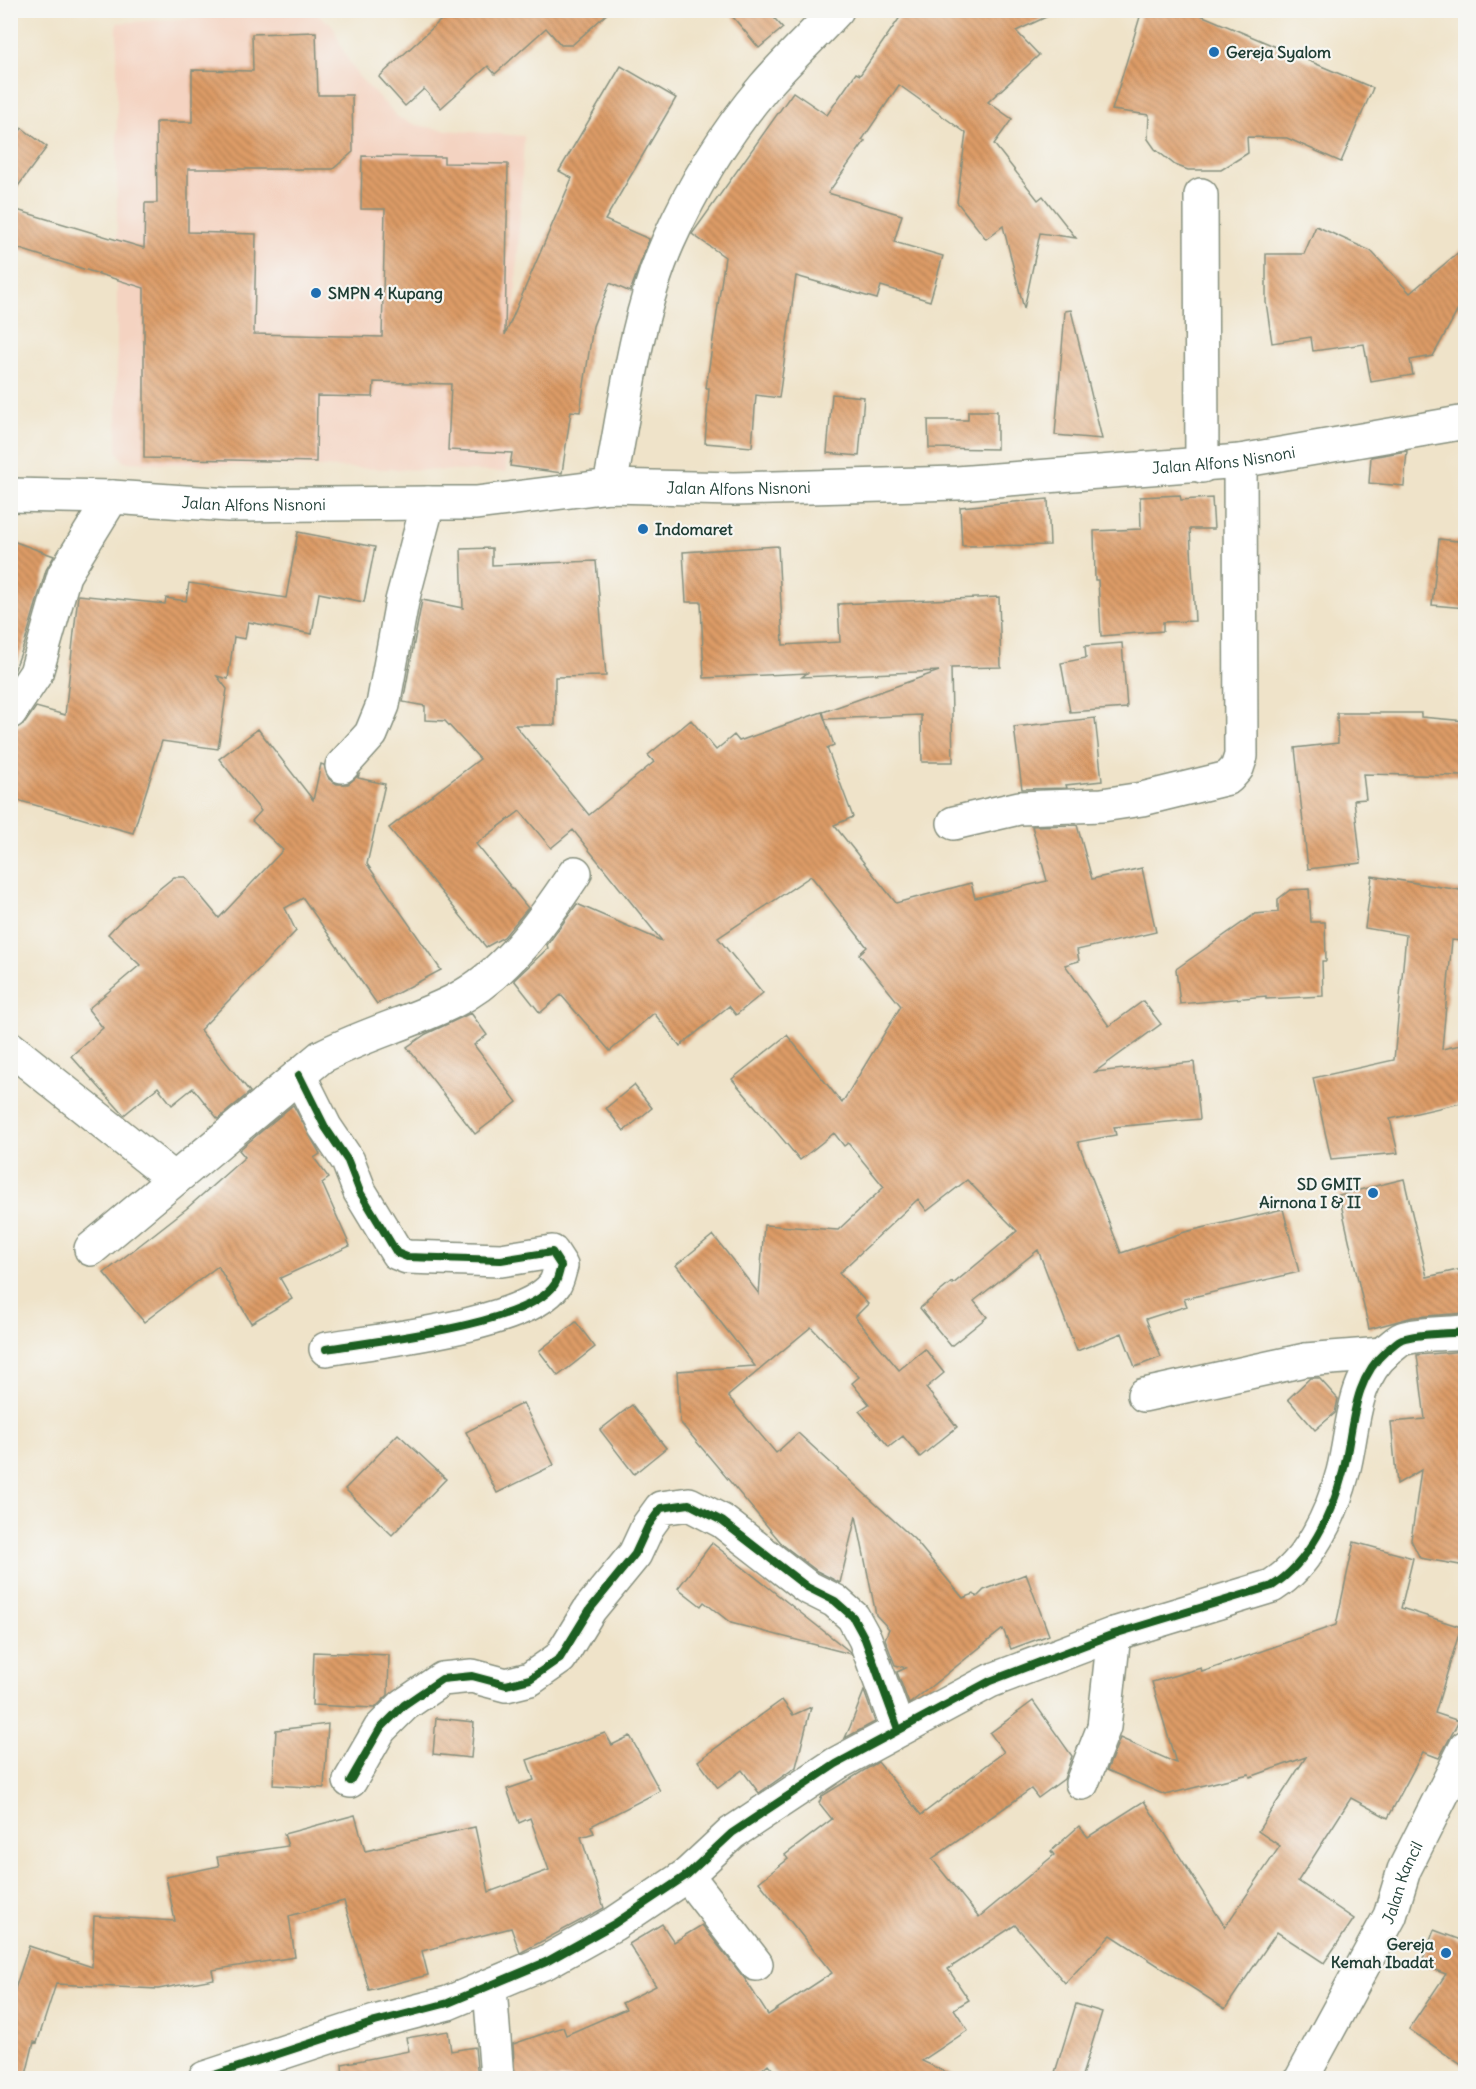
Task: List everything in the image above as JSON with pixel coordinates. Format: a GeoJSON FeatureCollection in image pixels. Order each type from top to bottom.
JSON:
{"type":"FeatureCollection","features":[{"type":"Feature","properties":{"kind":"street"},"geometry":{"type":"LineString","coordinates":[[610,486],[640,330],[667,244],[734,128],[764,87],[837,10]]}},
{"type":"Feature","properties":{"kind":"street"},"geometry":{"type":"LineString","coordinates":[[1201,195],[1202,466]]}},
{"type":"Feature","properties":{"kind":"street","name":"Jalan Alfons Nisnoni"},"geometry":{"type":"LineString","coordinates":[[10,495],[112,497],[229,506],[476,503],[610,486],[734,489],[957,483],[1202,466],[1466,422]]}},
{"type":"Feature","properties":{"kind":"street"},"geometry":{"type":"LineString","coordinates":[[954,824],[1019,808],[1102,805],[1142,799],[1228,778],[1234,773],[1241,756],[1240,461]]}},
{"type":"Feature","properties":{"kind":"street"},"geometry":{"type":"LineString","coordinates":[[10,712],[36,672],[64,574],[112,497]]}},
{"type":"Feature","properties":{"kind":"street"},"geometry":{"type":"LineString","coordinates":[[342,765],[371,734],[383,705],[402,601],[428,503]]}},
{"type":"Feature","properties":{"kind":"street"},"geometry":{"type":"LineString","coordinates":[[91,1249],[321,1057],[350,1042],[454,1001],[488,978],[530,938],[575,873]]}},
{"type":"Feature","properties":{"kind":"street"},"geometry":{"type":"LineString","coordinates":[[10,1048],[174,1179]]}},
{"type":"Feature","properties":{"kind":"street"},"geometry":{"type":"LineString","coordinates":[[299,1075],[326,1127],[348,1161],[360,1192],[397,1253],[407,1257],[501,1260],[552,1252],[561,1266],[555,1285],[539,1298],[508,1315],[326,1349]]}},
{"type":"Feature","properties":{"kind":"street"},"geometry":{"type":"LineString","coordinates":[[206,2079],[375,2022],[448,2003],[490,1988],[546,1962],[614,1924],[687,1875],[732,1833],[836,1764],[990,1681],[1114,1634],[1272,1586],[1286,1578],[1303,1559],[1323,1523],[1343,1473],[1358,1396],[1366,1376],[1383,1354],[1401,1339],[1466,1332]]}},
{"type":"Feature","properties":{"kind":"street"},"geometry":{"type":"LineString","coordinates":[[1144,1395],[1305,1360],[1383,1354]]}},
{"type":"Feature","properties":{"kind":"street"},"geometry":{"type":"LineString","coordinates":[[350,1781],[380,1729],[404,1705],[442,1679],[472,1676],[506,1685],[530,1680],[560,1658],[590,1610],[635,1554],[648,1526],[661,1508],[689,1504],[722,1521],[807,1587],[836,1601],[853,1617],[865,1639],[898,1729]]}},
{"type":"Feature","properties":{"kind":"street"},"geometry":{"type":"LineString","coordinates":[[1082,1784],[1104,1726],[1114,1634]]}},
{"type":"Feature","properties":{"kind":"street","name":"Jalan Kancil"},"geometry":{"type":"LineString","coordinates":[[1302,2079],[1390,1916],[1404,1870],[1466,1747]]}},
{"type":"Feature","properties":{"kind":"street"},"geometry":{"type":"LineString","coordinates":[[687,1875],[756,1964]]}},
{"type":"Feature","properties":{"kind":"street"},"geometry":{"type":"LineString","coordinates":[[490,1988],[497,2079]]}},
{"type":"Feature","properties":{"kind":"shaded area","name":"SMPN 4 Kupang"},"geometry":{"type":"Polygon","coordinates":[[[313,11],[333,26],[343,51],[358,76],[399,118],[416,125],[444,130],[524,136],[506,472],[124,462],[117,451],[117,23],[313,11]]]}},
{"type":"Feature","properties":{"kind":"building"},"geometry":{"type":"Polygon","coordinates":[[[452,10],[611,10],[572,45],[561,45],[546,28],[495,74],[488,66],[441,108],[424,89],[405,106],[379,77],[452,10]]]}},
{"type":"Feature","properties":{"kind":"building"},"geometry":{"type":"Polygon","coordinates":[[[727,10],[767,10],[783,28],[759,48],[727,10]]]}},
{"type":"Feature","properties":{"kind":"building"},"geometry":{"type":"Polygon","coordinates":[[[905,10],[1061,10],[1016,31],[1039,55],[988,102],[1012,119],[994,144],[1038,200],[1043,196],[1076,238],[1040,233],[1024,309],[1003,226],[986,239],[957,202],[966,133],[899,85],[862,140],[865,141],[828,193],[902,215],[894,242],[943,256],[930,301],[881,286],[877,299],[796,276],[779,398],[756,395],[752,447],[705,443],[709,388],[706,388],[725,257],[692,234],[793,92],[827,115],[856,73],[860,75],[905,10]]]}},
{"type":"Feature","properties":{"kind":"building","name":"Gereja Syalom"},"geometry":{"type":"Polygon","coordinates":[[[1142,10],[1189,10],[1373,88],[1341,162],[1287,138],[1247,137],[1248,153],[1221,170],[1188,170],[1175,165],[1155,149],[1148,139],[1149,115],[1112,110],[1142,10]]]}},
{"type":"Feature","properties":{"kind":"building"},"geometry":{"type":"Polygon","coordinates":[[[316,32],[318,95],[352,95],[353,152],[333,169],[188,169],[188,232],[256,234],[254,334],[382,337],[385,209],[361,209],[362,156],[444,157],[444,163],[508,164],[505,335],[572,178],[559,171],[621,66],[676,98],[605,220],[649,239],[630,292],[610,283],[593,326],[580,412],[571,411],[562,473],[510,466],[512,453],[448,450],[451,384],[374,382],[373,397],[317,396],[316,462],[144,458],[144,288],[10,246],[10,208],[144,248],[145,203],[157,203],[156,122],[192,122],[192,70],[253,71],[252,34],[316,32]]]}},
{"type":"Feature","properties":{"kind":"building"},"geometry":{"type":"Polygon","coordinates":[[[22,128],[47,147],[10,197],[10,145],[22,128]]]}},
{"type":"Feature","properties":{"kind":"building"},"geometry":{"type":"Polygon","coordinates":[[[1316,226],[1371,251],[1410,293],[1466,246],[1466,295],[1433,356],[1410,360],[1413,375],[1371,382],[1364,344],[1313,351],[1311,337],[1272,343],[1266,302],[1266,254],[1304,254],[1316,226]]]}},
{"type":"Feature","properties":{"kind":"building"},"geometry":{"type":"Polygon","coordinates":[[[1071,310],[1102,439],[1055,435],[1065,311],[1071,310]]]}},
{"type":"Feature","properties":{"kind":"building"},"geometry":{"type":"Polygon","coordinates":[[[832,394],[864,397],[859,456],[827,453],[832,394]]]}},
{"type":"Feature","properties":{"kind":"building"},"geometry":{"type":"Polygon","coordinates":[[[968,411],[997,411],[997,449],[929,448],[928,420],[968,420],[968,411]]]}},
{"type":"Feature","properties":{"kind":"building"},"geometry":{"type":"Polygon","coordinates":[[[1407,451],[1404,486],[1369,483],[1371,457],[1407,451]]]}},
{"type":"Feature","properties":{"kind":"building"},"geometry":{"type":"Polygon","coordinates":[[[1180,495],[1181,500],[1212,498],[1214,529],[1190,529],[1195,621],[1163,622],[1163,631],[1101,636],[1098,580],[1095,580],[1094,531],[1141,529],[1140,497],[1180,495]]]}},
{"type":"Feature","properties":{"kind":"building"},"geometry":{"type":"Polygon","coordinates":[[[1048,499],[1050,545],[962,546],[960,507],[1048,499]]]}},
{"type":"Feature","properties":{"kind":"building"},"geometry":{"type":"Polygon","coordinates":[[[298,532],[375,547],[364,602],[319,593],[312,634],[248,622],[245,639],[234,637],[228,679],[217,676],[227,689],[218,749],[162,741],[133,833],[10,798],[10,730],[25,723],[36,707],[65,715],[78,595],[165,604],[166,598],[186,601],[189,583],[286,598],[298,532]]]}},
{"type":"Feature","properties":{"kind":"building"},"geometry":{"type":"Polygon","coordinates":[[[1439,539],[1466,542],[1466,608],[1432,605],[1439,539]]]}},
{"type":"Feature","properties":{"kind":"building"},"geometry":{"type":"Polygon","coordinates":[[[10,540],[54,556],[46,570],[13,674],[10,673],[10,540]]]}},
{"type":"Feature","properties":{"kind":"building"},"geometry":{"type":"Polygon","coordinates":[[[778,546],[783,645],[840,642],[838,604],[999,597],[1001,667],[951,668],[953,762],[922,762],[921,715],[825,719],[823,712],[939,671],[802,677],[807,673],[704,678],[701,602],[686,602],[683,552],[778,546]]]}},
{"type":"Feature","properties":{"kind":"building"},"geometry":{"type":"Polygon","coordinates":[[[492,548],[492,565],[596,561],[606,676],[555,677],[555,725],[515,725],[589,815],[654,762],[648,755],[691,720],[716,750],[734,735],[739,741],[822,712],[834,745],[827,748],[853,817],[834,825],[896,903],[971,883],[975,898],[1047,881],[1032,826],[1077,825],[1092,879],[1142,868],[1156,932],[1077,950],[1079,961],[1065,965],[1109,1026],[1143,1001],[1161,1024],[1095,1072],[1194,1062],[1200,1119],[1114,1127],[1116,1135],[1078,1142],[1121,1253],[1185,1232],[1283,1209],[1299,1272],[1184,1299],[1187,1306],[1146,1319],[1161,1357],[1135,1367],[1122,1333],[1077,1351],[1038,1250],[974,1301],[987,1317],[951,1346],[920,1308],[1017,1231],[967,1180],[927,1211],[918,1199],[839,1273],[868,1304],[855,1317],[899,1370],[925,1349],[944,1373],[926,1388],[957,1427],[920,1457],[903,1436],[889,1447],[859,1411],[869,1404],[852,1383],[859,1377],[811,1327],[728,1396],[776,1453],[798,1433],[914,1539],[963,1598],[974,1594],[977,1597],[984,1590],[1026,1574],[1049,1635],[1011,1649],[1003,1629],[909,1704],[897,1672],[906,1668],[895,1665],[885,1639],[889,1629],[876,1615],[856,1516],[840,1583],[817,1571],[783,1545],[680,1422],[677,1371],[755,1366],[676,1265],[713,1235],[759,1294],[764,1225],[838,1230],[884,1187],[848,1143],[844,1146],[834,1133],[800,1160],[732,1079],[787,1035],[842,1103],[901,1006],[859,954],[867,947],[811,876],[718,938],[763,993],[736,1015],[729,1006],[680,1046],[654,1013],[610,1051],[561,995],[540,1013],[514,980],[548,948],[547,945],[577,904],[662,941],[573,830],[551,848],[520,811],[476,844],[528,908],[504,937],[486,947],[389,828],[480,759],[445,721],[425,720],[425,706],[403,702],[422,600],[463,608],[461,549],[492,548]]]}},
{"type":"Feature","properties":{"kind":"building"},"geometry":{"type":"Polygon","coordinates":[[[1122,643],[1127,708],[1070,712],[1061,663],[1086,658],[1085,646],[1122,643]]]}},
{"type":"Feature","properties":{"kind":"building"},"geometry":{"type":"Polygon","coordinates":[[[1337,713],[1421,713],[1421,717],[1466,721],[1466,776],[1363,774],[1366,799],[1354,800],[1361,863],[1308,869],[1295,748],[1338,743],[1337,713]]]}},
{"type":"Feature","properties":{"kind":"building"},"geometry":{"type":"Polygon","coordinates":[[[1095,718],[1102,781],[1066,785],[1067,788],[1022,789],[1014,727],[1095,718]]]}},
{"type":"Feature","properties":{"kind":"building"},"geometry":{"type":"Polygon","coordinates":[[[258,729],[313,800],[321,764],[324,765],[329,779],[337,784],[348,784],[359,775],[358,778],[385,784],[367,864],[441,970],[377,1004],[303,898],[285,908],[296,931],[200,1030],[250,1092],[218,1119],[193,1088],[172,1105],[158,1087],[124,1115],[71,1056],[103,1028],[88,1009],[140,965],[108,934],[122,919],[174,877],[185,877],[219,918],[283,850],[252,821],[261,811],[219,759],[258,729]]]}},
{"type":"Feature","properties":{"kind":"building"},"geometry":{"type":"Polygon","coordinates":[[[1372,876],[1466,891],[1462,941],[1452,940],[1442,1049],[1466,1044],[1466,1102],[1390,1119],[1398,1153],[1331,1159],[1313,1078],[1394,1060],[1406,935],[1365,928],[1372,876]]]}},
{"type":"Feature","properties":{"kind":"building"},"geometry":{"type":"Polygon","coordinates":[[[1309,889],[1311,922],[1325,922],[1326,961],[1322,961],[1323,996],[1266,999],[1266,996],[1180,1004],[1176,969],[1255,914],[1278,912],[1278,899],[1290,890],[1309,889]]]}},
{"type":"Feature","properties":{"kind":"building"},"geometry":{"type":"Polygon","coordinates":[[[471,1013],[487,1035],[474,1045],[517,1102],[475,1134],[407,1047],[426,1034],[471,1013]]]}},
{"type":"Feature","properties":{"kind":"building"},"geometry":{"type":"Polygon","coordinates":[[[634,1085],[652,1108],[624,1131],[606,1108],[634,1085]]]}},
{"type":"Feature","properties":{"kind":"building"},"geometry":{"type":"Polygon","coordinates":[[[293,1105],[320,1154],[314,1158],[329,1178],[322,1183],[350,1246],[280,1278],[292,1299],[251,1323],[218,1266],[144,1322],[104,1273],[186,1209],[245,1157],[239,1150],[293,1105]]]}},
{"type":"Feature","properties":{"kind":"building"},"geometry":{"type":"Polygon","coordinates":[[[1404,1179],[1427,1277],[1466,1268],[1466,1313],[1413,1317],[1369,1329],[1339,1195],[1404,1179]]]}},
{"type":"Feature","properties":{"kind":"building"},"geometry":{"type":"Polygon","coordinates":[[[576,1322],[595,1347],[558,1376],[539,1351],[576,1322]]]}},
{"type":"Feature","properties":{"kind":"building"},"geometry":{"type":"Polygon","coordinates":[[[1466,1351],[1466,1566],[1420,1558],[1411,1540],[1421,1470],[1397,1484],[1391,1422],[1425,1419],[1417,1355],[1466,1351]]]}},
{"type":"Feature","properties":{"kind":"building"},"geometry":{"type":"Polygon","coordinates":[[[1310,1378],[1319,1378],[1338,1399],[1335,1413],[1315,1430],[1288,1399],[1310,1378]]]}},
{"type":"Feature","properties":{"kind":"building"},"geometry":{"type":"Polygon","coordinates":[[[523,1403],[554,1465],[497,1493],[466,1432],[523,1403]]]}},
{"type":"Feature","properties":{"kind":"building"},"geometry":{"type":"Polygon","coordinates":[[[632,1405],[666,1448],[634,1474],[600,1430],[632,1405]]]}},
{"type":"Feature","properties":{"kind":"building"},"geometry":{"type":"Polygon","coordinates":[[[398,1434],[446,1479],[392,1535],[345,1489],[398,1434]]]}},
{"type":"Feature","properties":{"kind":"building"},"geometry":{"type":"Polygon","coordinates":[[[1354,1542],[1413,1558],[1401,1608],[1461,1627],[1435,1713],[1459,1721],[1439,1758],[1423,1752],[1388,1818],[1351,1798],[1298,1881],[1354,1919],[1324,1963],[1277,1932],[1225,2009],[1111,1935],[1065,1983],[1015,1925],[948,1969],[969,2000],[954,2009],[968,2030],[922,2061],[961,2079],[781,2079],[768,2064],[751,2079],[515,2079],[513,2044],[563,2027],[566,2035],[626,2009],[622,2003],[656,1986],[629,1944],[662,1924],[674,1942],[702,1925],[745,1979],[768,2015],[832,1973],[759,1882],[788,1859],[785,1855],[832,1819],[819,1803],[822,1796],[878,1762],[921,1815],[1004,1752],[990,1733],[1033,1701],[1072,1756],[1064,1779],[1038,1798],[1031,1789],[932,1859],[979,1917],[1054,1855],[1051,1851],[1079,1826],[1088,1837],[1144,1801],[1225,1927],[1280,1846],[1258,1831],[1306,1757],[1250,1777],[1249,1774],[1165,1795],[1107,1770],[1120,1738],[1176,1763],[1152,1682],[1201,1668],[1202,1672],[1336,1625],[1354,1542]]]}},
{"type":"Feature","properties":{"kind":"building"},"geometry":{"type":"Polygon","coordinates":[[[712,1543],[851,1654],[731,1623],[704,1602],[701,1606],[678,1588],[712,1543]]]}},
{"type":"Feature","properties":{"kind":"building"},"geometry":{"type":"Polygon","coordinates":[[[314,1652],[389,1655],[388,1695],[375,1708],[312,1705],[314,1652]]]}},
{"type":"Feature","properties":{"kind":"building"},"geometry":{"type":"Polygon","coordinates":[[[864,1691],[875,1722],[845,1738],[850,1727],[864,1691]]]}},
{"type":"Feature","properties":{"kind":"building"},"geometry":{"type":"Polygon","coordinates":[[[782,1700],[793,1715],[811,1707],[796,1767],[759,1793],[742,1770],[718,1788],[698,1761],[782,1700]]]}},
{"type":"Feature","properties":{"kind":"building"},"geometry":{"type":"Polygon","coordinates":[[[436,1718],[474,1722],[471,1758],[433,1754],[436,1718]]]}},
{"type":"Feature","properties":{"kind":"building"},"geometry":{"type":"Polygon","coordinates":[[[328,1724],[324,1788],[273,1785],[276,1730],[328,1724]]]}},
{"type":"Feature","properties":{"kind":"building"},"geometry":{"type":"Polygon","coordinates":[[[605,1733],[612,1745],[630,1736],[660,1791],[591,1826],[594,1833],[581,1837],[604,1908],[520,1953],[511,1928],[422,1951],[428,1975],[369,1990],[344,1901],[289,1916],[295,1957],[212,1970],[214,1979],[158,1989],[56,1984],[37,2043],[34,2042],[25,2079],[10,2079],[10,2004],[29,1946],[92,1967],[94,1916],[175,1921],[166,1877],[219,1866],[217,1857],[288,1846],[284,1834],[355,1815],[365,1851],[475,1827],[489,1892],[549,1870],[530,1818],[519,1823],[507,1789],[534,1780],[527,1760],[605,1733]]]}},
{"type":"Feature","properties":{"kind":"building"},"geometry":{"type":"Polygon","coordinates":[[[1434,1930],[1466,1942],[1466,2068],[1409,2029],[1446,1974],[1421,1965],[1434,1930]]]}},
{"type":"Feature","properties":{"kind":"building"},"geometry":{"type":"Polygon","coordinates":[[[1076,2004],[1102,2012],[1081,2079],[1053,2079],[1076,2004]]]}},
{"type":"Feature","properties":{"kind":"building"},"geometry":{"type":"Polygon","coordinates":[[[448,2031],[451,2051],[475,2047],[478,2079],[343,2079],[342,2064],[409,2051],[406,2038],[448,2031]]]}},
{"type":"Feature","properties":{"kind":"cycle path"},"geometry":{"type":"LineString","coordinates":[[299,1075],[325,1127],[348,1161],[360,1192],[397,1253],[407,1257],[501,1260],[552,1252],[561,1266],[555,1284],[540,1298],[515,1310],[449,1329],[326,1349]]}},
{"type":"Feature","properties":{"kind":"cycle path"},"geometry":{"type":"LineString","coordinates":[[205,2078],[375,2022],[448,2003],[546,1962],[614,1924],[687,1875],[732,1833],[836,1764],[990,1681],[1114,1634],[1272,1586],[1285,1576],[1308,1551],[1325,1520],[1343,1472],[1360,1391],[1375,1362],[1402,1339],[1466,1332]]}},
{"type":"Feature","properties":{"kind":"cycle path"},"geometry":{"type":"LineString","coordinates":[[350,1781],[380,1729],[404,1705],[442,1679],[472,1676],[506,1685],[530,1679],[560,1658],[590,1609],[635,1554],[648,1526],[661,1508],[689,1504],[722,1521],[807,1587],[835,1601],[853,1617],[865,1639],[898,1729]]}},
{"type":"Feature","properties":{"kind":"place","name":"Gereja Syalom"},"geometry":{"type":"Point","coordinates":[1214,52]}},
{"type":"Feature","properties":{"kind":"place","name":"SMPN 4 Kupang"},"geometry":{"type":"Point","coordinates":[316,293]}},
{"type":"Feature","properties":{"kind":"place","name":"Indomaret"},"geometry":{"type":"Point","coordinates":[643,529]}},
{"type":"Feature","properties":{"kind":"place","name":"SD GMIT Airnona I & II"},"geometry":{"type":"Point","coordinates":[1373,1193]}},
{"type":"Feature","properties":{"kind":"place","name":"Gereja Kemah Ibadat"},"geometry":{"type":"Point","coordinates":[1446,1953]}}]}
